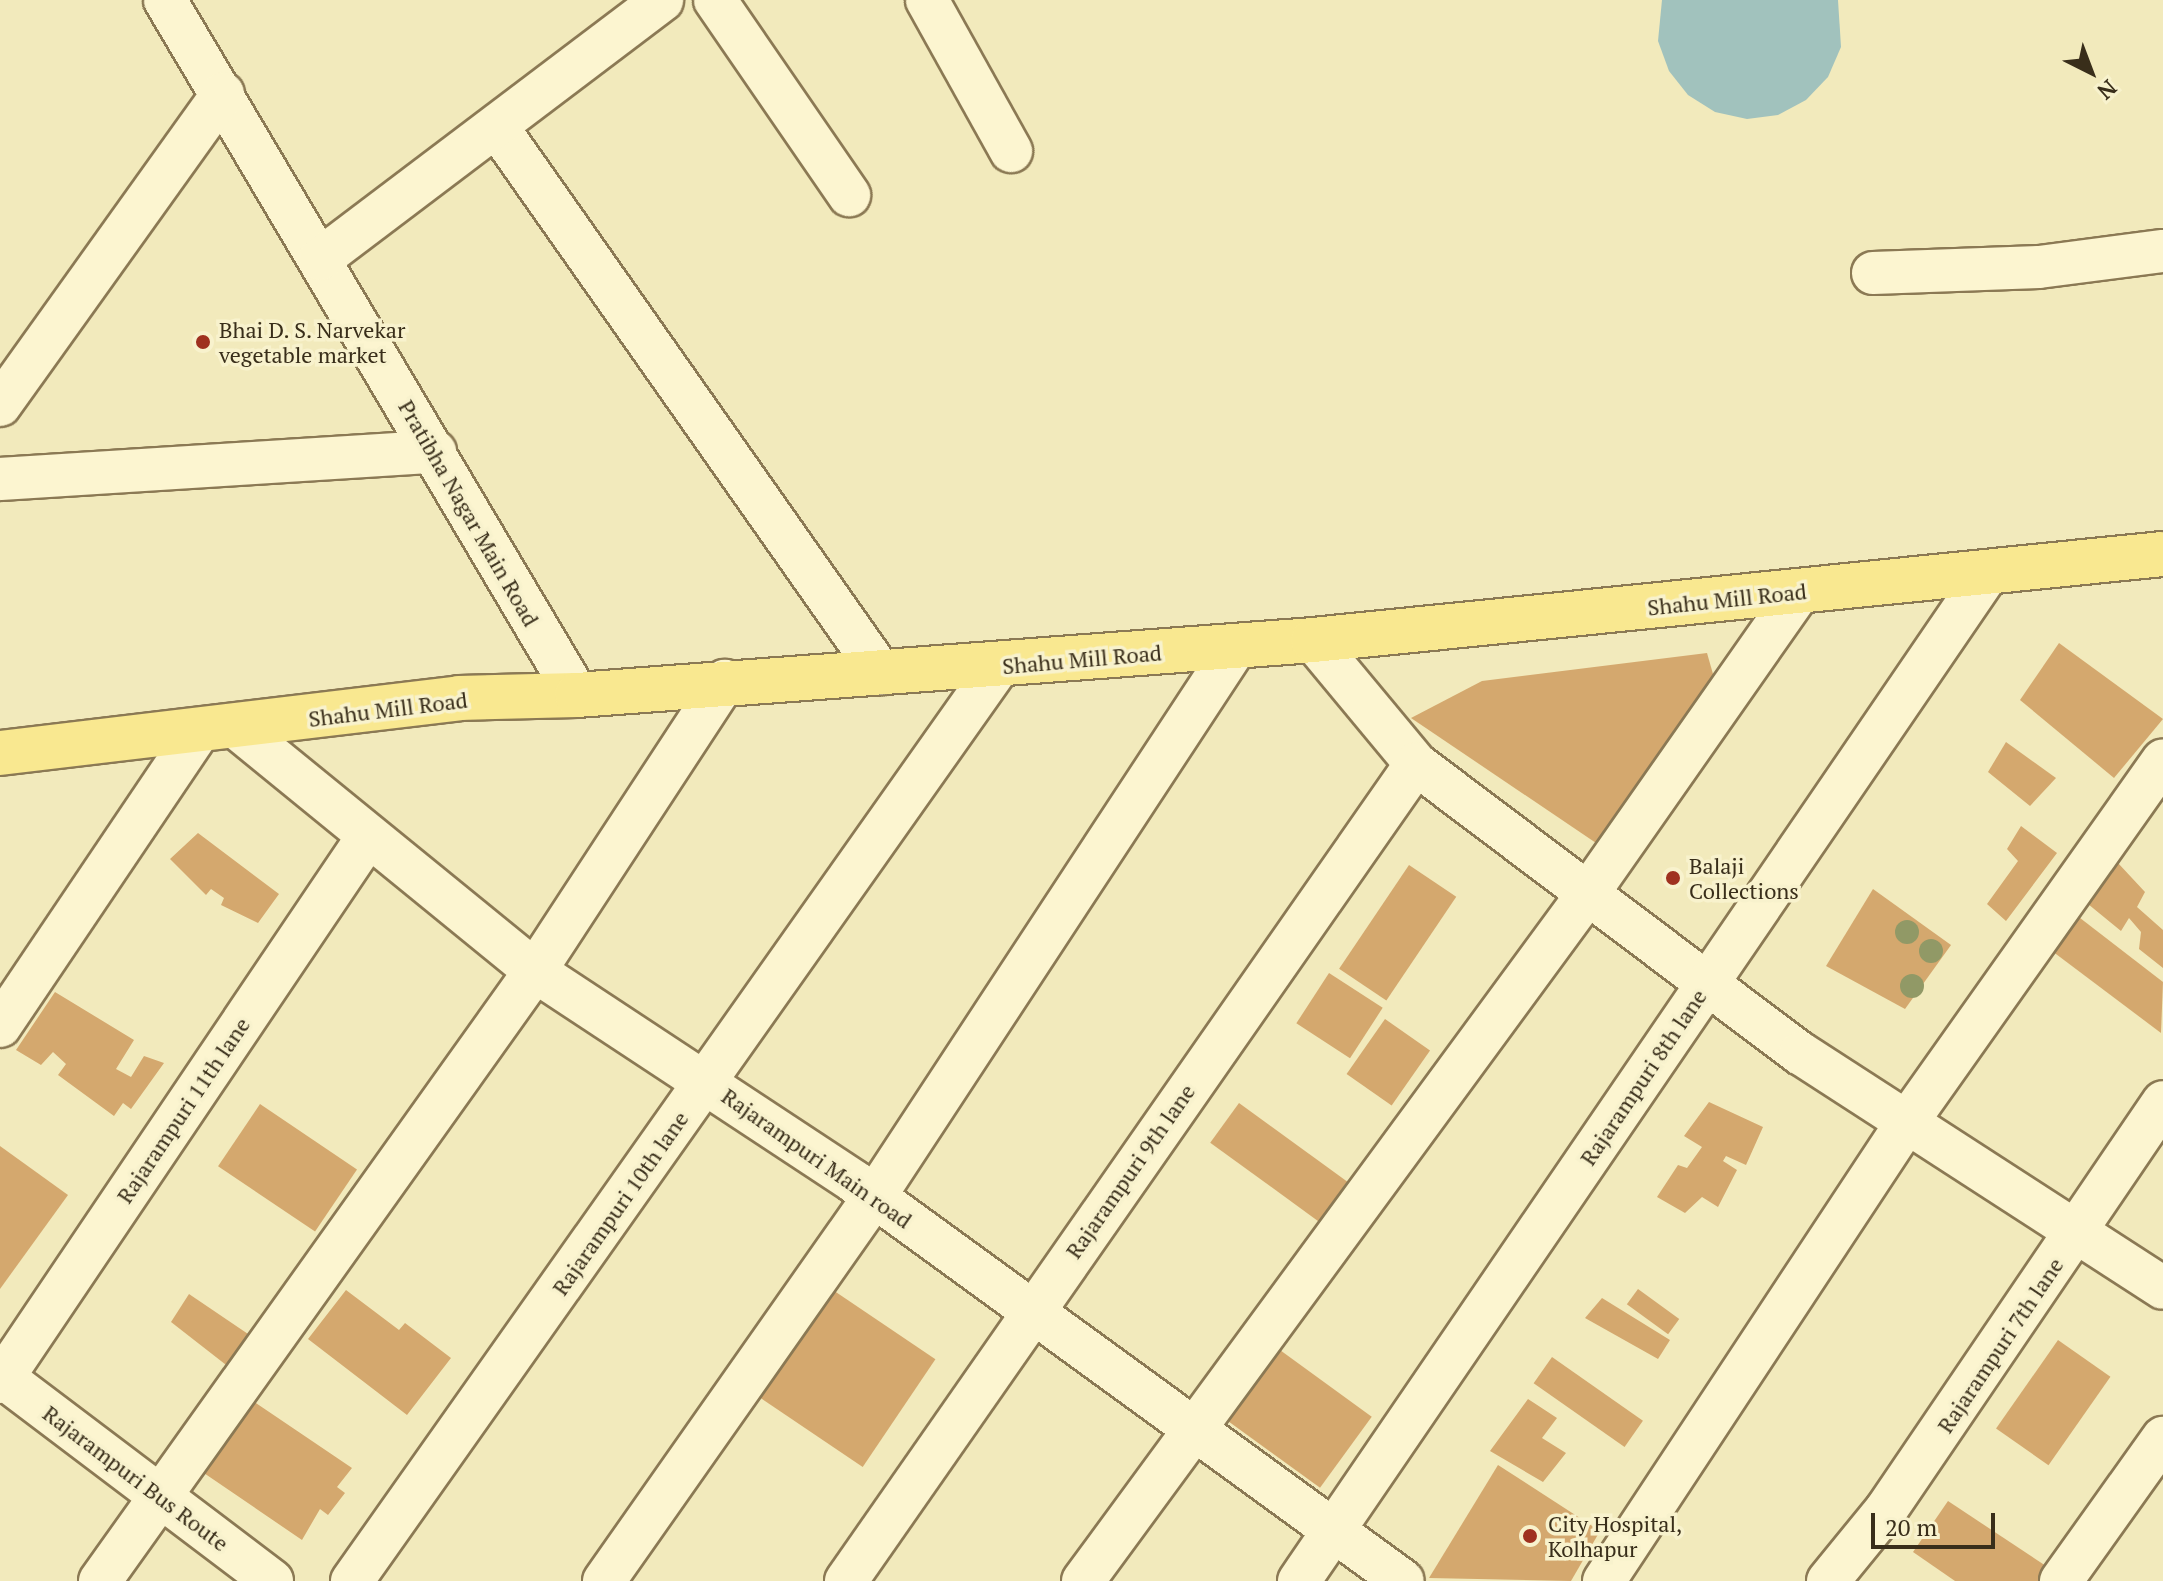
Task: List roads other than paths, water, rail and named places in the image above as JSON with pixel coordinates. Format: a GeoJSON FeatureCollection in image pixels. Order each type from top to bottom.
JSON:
{"type":"FeatureCollection","features":[{"type":"Feature","properties":{"kind":"main road","name":"Shahu Mill Road"},"geometry":{"type":"LineString","coordinates":[[0,753],[217,731],[459,698],[577,695],[725,681],[998,667],[1313,640],[2163,554]]}},
{"type":"Feature","properties":{"kind":"street","name":"Pratibha Nagar Main Road"},"geometry":{"type":"LineString","coordinates":[[165,0],[577,695]]}},
{"type":"Feature","properties":{"kind":"street"},"geometry":{"type":"LineString","coordinates":[[320,259],[662,0]]}},
{"type":"Feature","properties":{"kind":"street"},"geometry":{"type":"LineString","coordinates":[[715,0],[849,195]]}},
{"type":"Feature","properties":{"kind":"street"},"geometry":{"type":"LineString","coordinates":[[927,0],[1011,151]]}},
{"type":"Feature","properties":{"kind":"street"},"geometry":{"type":"LineString","coordinates":[[0,405],[223,94]]}},
{"type":"Feature","properties":{"kind":"street"},"geometry":{"type":"LineString","coordinates":[[497,127],[881,673]]}},
{"type":"Feature","properties":{"kind":"street"},"geometry":{"type":"LineString","coordinates":[[1873,273],[2039,267],[2163,251]]}},
{"type":"Feature","properties":{"kind":"street"},"geometry":{"type":"LineString","coordinates":[[0,479],[435,452]]}},
{"type":"Feature","properties":{"kind":"street","name":"Rajarampuri 8th lane"},"geometry":{"type":"LineString","coordinates":[[1299,1581],[1988,573]]}},
{"type":"Feature","properties":{"kind":"street"},"geometry":{"type":"LineString","coordinates":[[1083,1581],[1589,892],[1799,592]]}},
{"type":"Feature","properties":{"kind":"street"},"geometry":{"type":"LineString","coordinates":[[1313,640],[1416,764],[1589,892],[1706,984],[2075,1235],[2163,1288]]}},
{"type":"Feature","properties":{"kind":"street"},"geometry":{"type":"LineString","coordinates":[[604,1581],[875,1196],[1237,645]]}},
{"type":"Feature","properties":{"kind":"street","name":"Rajarampuri 10th lane"},"geometry":{"type":"LineString","coordinates":[[352,1581],[998,667]]}},
{"type":"Feature","properties":{"kind":"street"},"geometry":{"type":"LineString","coordinates":[[100,1581],[535,971],[725,681]]}},
{"type":"Feature","properties":{"kind":"street"},"geometry":{"type":"LineString","coordinates":[[0,1026],[217,731]]}},
{"type":"Feature","properties":{"kind":"street","name":"Rajarampuri Main road"},"geometry":{"type":"LineString","coordinates":[[217,731],[367,838],[535,971],[875,1196],[1403,1581]]}},
{"type":"Feature","properties":{"kind":"street"},"geometry":{"type":"LineString","coordinates":[[1604,1581],[1907,1122],[2163,761]]}},
{"type":"Feature","properties":{"kind":"street","name":"Rajarampuri 9th lane"},"geometry":{"type":"LineString","coordinates":[[846,1581],[1032,1310],[1416,764]]}},
{"type":"Feature","properties":{"kind":"street","name":"Rajarampuri 11th lane"},"geometry":{"type":"LineString","coordinates":[[1,1378],[367,838]]}},
{"type":"Feature","properties":{"kind":"street","name":"Rajarampuri 7th lane"},"geometry":{"type":"LineString","coordinates":[[1828,1581],[1886,1510],[2163,1102]]}},
{"type":"Feature","properties":{"kind":"street","name":"Rajarampuri Bus Route"},"geometry":{"type":"LineString","coordinates":[[1,1378],[272,1581]]}},
{"type":"Feature","properties":{"kind":"street"},"geometry":{"type":"LineString","coordinates":[[2061,1581],[2163,1438]]}},
{"type":"Feature","properties":{"kind":"water"},"geometry":{"type":"Polygon","coordinates":[[[1662,0],[1838,0],[1841,47],[1828,77],[1806,100],[1778,115],[1747,119],[1715,112],[1688,95],[1669,71],[1658,41],[1662,0]]]}},
{"type":"Feature","properties":{"kind":"place","name":"Bhai D. S. Narvekar vegetable market"},"geometry":{"type":"Point","coordinates":[203,342]}},
{"type":"Feature","properties":{"kind":"place","name":"Balaji Collections"},"geometry":{"type":"Point","coordinates":[1673,878]}},
{"type":"Feature","properties":{"kind":"place","name":"City Hospital, Kolhapur"},"geometry":{"type":"Point","coordinates":[1530,1536]}}]}
